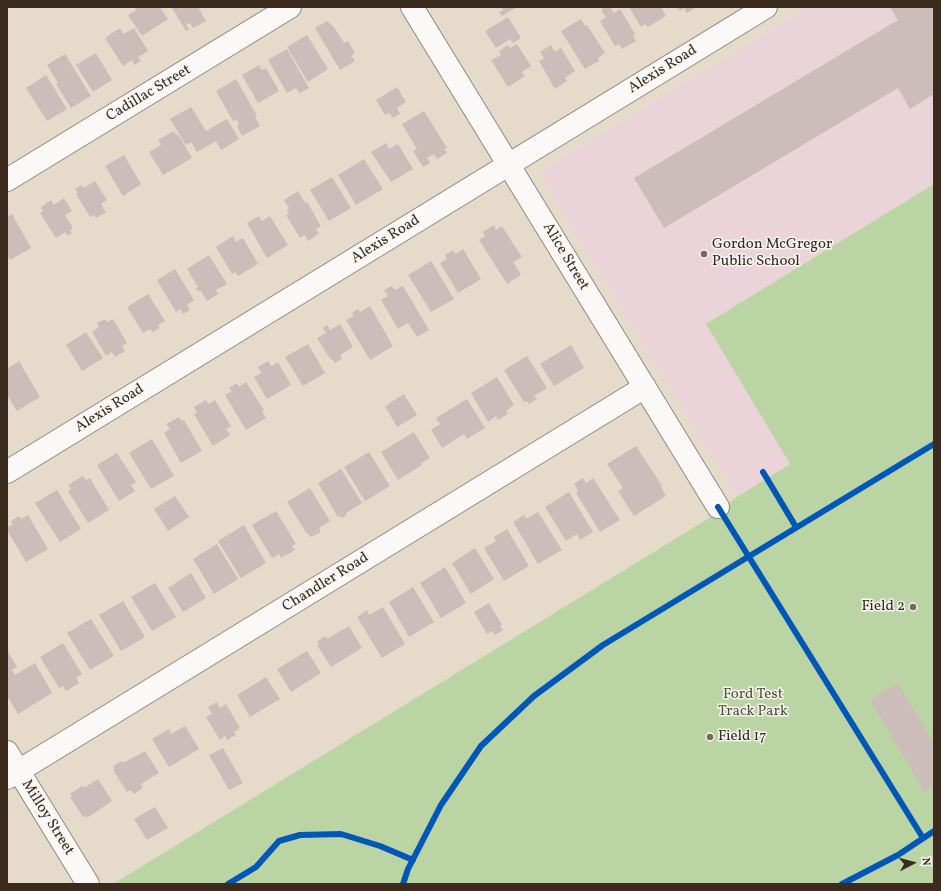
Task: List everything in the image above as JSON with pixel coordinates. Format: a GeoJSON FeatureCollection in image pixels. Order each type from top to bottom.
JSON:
{"type":"FeatureCollection","features":[{"type":"Feature","properties":{"kind":"street","name":"Cadillac Street"},"geometry":{"type":"LineString","coordinates":[[7,180],[290,7]]}},
{"type":"Feature","properties":{"kind":"street","name":"Alice Street"},"geometry":{"type":"LineString","coordinates":[[412,7],[718,507]]}},
{"type":"Feature","properties":{"kind":"street","name":"Alexis Road"},"geometry":{"type":"LineString","coordinates":[[7,472],[766,7]]}},
{"type":"Feature","properties":{"kind":"street","name":"Chandler Road"},"geometry":{"type":"LineString","coordinates":[[13,775],[645,387]]}},
{"type":"Feature","properties":{"kind":"street","name":"Milloy Street"},"geometry":{"type":"LineString","coordinates":[[7,752],[13,775],[88,884]]}},
{"type":"Feature","properties":{"kind":"shaded area","name":"Gordon McGregor Public School"},"geometry":{"type":"Polygon","coordinates":[[[809,7],[934,7],[934,184],[706,324],[790,464],[737,497],[539,173],[809,7]]]}},
{"type":"Feature","properties":{"kind":"green space","name":"Ford Test Track Park"},"geometry":{"type":"Polygon","coordinates":[[[934,184],[934,884],[113,884],[706,520],[737,497],[790,464],[706,324],[934,184]]]}},
{"type":"Feature","properties":{"kind":"building"},"geometry":{"type":"Polygon","coordinates":[[[134,7],[160,7],[168,19],[142,36],[128,15],[136,10],[134,7]]]}},
{"type":"Feature","properties":{"kind":"building"},"geometry":{"type":"Polygon","coordinates":[[[198,7],[206,21],[193,28],[190,23],[186,25],[189,29],[186,31],[172,8],[198,7]]]}},
{"type":"Feature","properties":{"kind":"building"},"geometry":{"type":"Polygon","coordinates":[[[501,7],[517,7],[502,16],[499,12],[503,10],[501,7]]]}},
{"type":"Feature","properties":{"kind":"building"},"geometry":{"type":"Polygon","coordinates":[[[605,7],[610,7],[614,13],[620,9],[635,34],[633,36],[636,41],[622,49],[619,44],[615,46],[600,21],[606,17],[601,10],[605,7]]]}},
{"type":"Feature","properties":{"kind":"building"},"geometry":{"type":"Polygon","coordinates":[[[629,7],[661,7],[666,16],[648,27],[645,24],[641,27],[629,7]]]}},
{"type":"Feature","properties":{"kind":"building"},"geometry":{"type":"Polygon","coordinates":[[[677,7],[696,7],[687,13],[684,8],[680,11],[677,7]]]}},
{"type":"Feature","properties":{"kind":"building","name":"Gordon McGregor Public School"},"geometry":{"type":"Polygon","coordinates":[[[890,7],[934,7],[934,94],[910,109],[898,88],[664,228],[634,178],[898,20],[890,7]]]}},
{"type":"Feature","properties":{"kind":"building"},"geometry":{"type":"Polygon","coordinates":[[[508,17],[521,38],[513,43],[510,39],[496,48],[485,31],[508,17]]]}},
{"type":"Feature","properties":{"kind":"building"},"geometry":{"type":"Polygon","coordinates":[[[581,19],[585,26],[587,25],[605,53],[598,58],[599,61],[585,69],[561,31],[581,19]]]}},
{"type":"Feature","properties":{"kind":"building"},"geometry":{"type":"Polygon","coordinates":[[[327,21],[334,27],[344,43],[348,41],[355,53],[351,56],[355,61],[340,70],[315,28],[327,21]]]}},
{"type":"Feature","properties":{"kind":"building"},"geometry":{"type":"Polygon","coordinates":[[[120,28],[124,34],[134,28],[148,51],[138,57],[141,61],[134,65],[132,60],[123,66],[105,38],[120,28]]]}},
{"type":"Feature","properties":{"kind":"building"},"geometry":{"type":"Polygon","coordinates":[[[307,35],[328,69],[308,82],[287,47],[307,35]]]}},
{"type":"Feature","properties":{"kind":"building"},"geometry":{"type":"Polygon","coordinates":[[[517,44],[531,66],[522,72],[525,76],[508,87],[491,60],[501,55],[499,51],[508,45],[510,48],[517,44]]]}},
{"type":"Feature","properties":{"kind":"building"},"geometry":{"type":"Polygon","coordinates":[[[551,45],[555,52],[561,48],[575,71],[565,78],[567,81],[555,89],[539,61],[544,58],[540,52],[551,45]]]}},
{"type":"Feature","properties":{"kind":"building"},"geometry":{"type":"Polygon","coordinates":[[[287,49],[309,88],[300,93],[296,88],[287,93],[268,60],[287,49]]]}},
{"type":"Feature","properties":{"kind":"building"},"geometry":{"type":"Polygon","coordinates":[[[96,53],[112,80],[93,92],[76,65],[96,53]]]}},
{"type":"Feature","properties":{"kind":"building"},"geometry":{"type":"Polygon","coordinates":[[[65,54],[91,96],[71,108],[56,84],[58,83],[47,65],[65,54]]]}},
{"type":"Feature","properties":{"kind":"building"},"geometry":{"type":"Polygon","coordinates":[[[259,65],[262,70],[266,68],[279,91],[258,103],[242,75],[259,65]]]}},
{"type":"Feature","properties":{"kind":"building"},"geometry":{"type":"Polygon","coordinates":[[[46,75],[67,109],[47,121],[26,88],[46,75]]]}},
{"type":"Feature","properties":{"kind":"building"},"geometry":{"type":"Polygon","coordinates":[[[236,79],[257,116],[255,117],[260,126],[242,136],[237,126],[239,124],[236,119],[233,121],[216,91],[236,79]]]}},
{"type":"Feature","properties":{"kind":"building"},"geometry":{"type":"Polygon","coordinates":[[[397,87],[406,102],[397,108],[400,114],[393,118],[389,113],[385,115],[376,100],[397,87]]]}},
{"type":"Feature","properties":{"kind":"building"},"geometry":{"type":"Polygon","coordinates":[[[191,107],[206,131],[227,119],[239,139],[221,150],[216,141],[197,152],[191,142],[186,145],[170,119],[191,107]]]}},
{"type":"Feature","properties":{"kind":"building"},"geometry":{"type":"Polygon","coordinates":[[[424,111],[447,148],[444,149],[447,153],[437,159],[434,154],[427,158],[430,163],[423,167],[413,151],[417,149],[402,124],[424,111]]]}},
{"type":"Feature","properties":{"kind":"building"},"geometry":{"type":"Polygon","coordinates":[[[174,131],[176,135],[178,134],[192,158],[163,175],[149,152],[161,145],[158,140],[174,131]]]}},
{"type":"Feature","properties":{"kind":"building"},"geometry":{"type":"Polygon","coordinates":[[[386,143],[389,149],[398,144],[413,169],[391,182],[371,152],[386,143]]]}},
{"type":"Feature","properties":{"kind":"building"},"geometry":{"type":"Polygon","coordinates":[[[124,155],[141,184],[123,196],[105,166],[124,155]]]}},
{"type":"Feature","properties":{"kind":"building"},"geometry":{"type":"Polygon","coordinates":[[[364,159],[383,189],[356,205],[338,175],[364,159]]]}},
{"type":"Feature","properties":{"kind":"building"},"geometry":{"type":"Polygon","coordinates":[[[332,177],[351,208],[329,221],[310,190],[332,177]]]}},
{"type":"Feature","properties":{"kind":"building"},"geometry":{"type":"Polygon","coordinates":[[[95,181],[107,200],[101,204],[106,212],[96,218],[94,215],[90,217],[76,194],[78,193],[75,189],[82,185],[84,188],[95,181]]]}},
{"type":"Feature","properties":{"kind":"building"},"geometry":{"type":"Polygon","coordinates":[[[298,191],[305,203],[307,202],[321,226],[316,229],[319,234],[308,241],[305,235],[300,238],[286,215],[289,213],[287,210],[289,208],[284,200],[298,191]]]}},
{"type":"Feature","properties":{"kind":"building"},"geometry":{"type":"Polygon","coordinates":[[[64,198],[72,211],[65,215],[73,228],[70,230],[72,233],[68,236],[65,232],[56,238],[40,213],[43,211],[41,207],[51,200],[54,205],[64,198]]]}},
{"type":"Feature","properties":{"kind":"building"},"geometry":{"type":"Polygon","coordinates":[[[12,214],[31,248],[10,260],[7,255],[7,217],[12,214]]]}},
{"type":"Feature","properties":{"kind":"building"},"geometry":{"type":"Polygon","coordinates":[[[259,216],[262,221],[270,216],[288,245],[267,258],[247,223],[259,216]]]}},
{"type":"Feature","properties":{"kind":"building"},"geometry":{"type":"Polygon","coordinates":[[[494,225],[496,230],[502,226],[522,257],[513,262],[521,275],[507,284],[479,240],[485,236],[483,232],[494,225]]]}},
{"type":"Feature","properties":{"kind":"building"},"geometry":{"type":"Polygon","coordinates":[[[233,236],[236,242],[243,238],[258,264],[238,276],[235,272],[232,274],[216,247],[233,236]]]}},
{"type":"Feature","properties":{"kind":"building"},"geometry":{"type":"Polygon","coordinates":[[[463,249],[481,279],[458,293],[440,263],[447,259],[445,255],[453,250],[456,254],[463,249]]]}},
{"type":"Feature","properties":{"kind":"building"},"geometry":{"type":"Polygon","coordinates":[[[209,255],[227,284],[216,290],[218,294],[207,301],[200,290],[198,292],[196,288],[198,287],[187,269],[209,255]]]}},
{"type":"Feature","properties":{"kind":"building"},"geometry":{"type":"Polygon","coordinates":[[[431,261],[454,299],[431,312],[408,275],[431,261]]]}},
{"type":"Feature","properties":{"kind":"building"},"geometry":{"type":"Polygon","coordinates":[[[175,269],[194,300],[187,305],[190,310],[183,314],[180,309],[176,312],[157,280],[175,269]]]}},
{"type":"Feature","properties":{"kind":"building"},"geometry":{"type":"Polygon","coordinates":[[[392,286],[395,290],[403,286],[429,330],[417,337],[408,323],[398,329],[381,300],[388,296],[384,290],[392,286]]]}},
{"type":"Feature","properties":{"kind":"building"},"geometry":{"type":"Polygon","coordinates":[[[148,294],[165,321],[158,325],[160,328],[152,332],[150,329],[143,333],[127,307],[148,294]]]}},
{"type":"Feature","properties":{"kind":"building"},"geometry":{"type":"Polygon","coordinates":[[[370,306],[393,346],[370,360],[346,320],[354,316],[352,313],[358,309],[360,312],[370,306]]]}},
{"type":"Feature","properties":{"kind":"building"},"geometry":{"type":"Polygon","coordinates":[[[105,319],[107,322],[113,319],[127,343],[122,346],[125,351],[115,357],[112,352],[106,356],[92,332],[99,327],[97,323],[105,319]]]}},
{"type":"Feature","properties":{"kind":"building"},"geometry":{"type":"Polygon","coordinates":[[[340,324],[353,347],[340,355],[342,359],[335,363],[332,359],[331,360],[317,338],[326,333],[323,328],[327,325],[330,330],[340,324]]]}},
{"type":"Feature","properties":{"kind":"building"},"geometry":{"type":"Polygon","coordinates":[[[86,332],[103,358],[82,371],[66,345],[86,332]]]}},
{"type":"Feature","properties":{"kind":"building"},"geometry":{"type":"Polygon","coordinates":[[[308,344],[325,373],[303,386],[285,357],[308,344]]]}},
{"type":"Feature","properties":{"kind":"building"},"geometry":{"type":"Polygon","coordinates":[[[571,345],[584,368],[554,386],[540,364],[571,345]]]}},
{"type":"Feature","properties":{"kind":"building"},"geometry":{"type":"Polygon","coordinates":[[[527,356],[547,388],[534,396],[537,399],[529,404],[527,401],[524,402],[504,370],[527,356]]]}},
{"type":"Feature","properties":{"kind":"building"},"geometry":{"type":"Polygon","coordinates":[[[19,361],[40,397],[17,411],[7,395],[7,369],[19,361]]]}},
{"type":"Feature","properties":{"kind":"building"},"geometry":{"type":"Polygon","coordinates":[[[268,361],[271,366],[278,362],[291,385],[267,399],[254,377],[261,373],[258,367],[268,361]]]}},
{"type":"Feature","properties":{"kind":"building"},"geometry":{"type":"Polygon","coordinates":[[[497,377],[514,405],[506,411],[508,414],[498,420],[496,416],[488,422],[471,393],[497,377]]]}},
{"type":"Feature","properties":{"kind":"building"},"geometry":{"type":"Polygon","coordinates":[[[246,382],[264,410],[262,411],[266,418],[246,430],[225,395],[232,391],[229,388],[237,383],[239,387],[246,382]]]}},
{"type":"Feature","properties":{"kind":"building"},"geometry":{"type":"Polygon","coordinates":[[[404,394],[417,415],[397,427],[385,406],[404,394]]]}},
{"type":"Feature","properties":{"kind":"building"},"geometry":{"type":"Polygon","coordinates":[[[467,399],[485,428],[467,439],[464,434],[442,448],[431,430],[440,424],[436,418],[467,399]]]}},
{"type":"Feature","properties":{"kind":"building"},"geometry":{"type":"Polygon","coordinates":[[[206,400],[208,404],[215,400],[231,426],[226,429],[230,435],[213,446],[194,414],[197,412],[194,407],[206,400]]]}},
{"type":"Feature","properties":{"kind":"building"},"geometry":{"type":"Polygon","coordinates":[[[179,417],[182,421],[184,420],[202,451],[181,463],[164,433],[170,429],[166,424],[179,417]]]}},
{"type":"Feature","properties":{"kind":"building"},"geometry":{"type":"Polygon","coordinates":[[[414,432],[430,458],[421,463],[422,465],[398,480],[381,452],[414,432]]]}},
{"type":"Feature","properties":{"kind":"building"},"geometry":{"type":"Polygon","coordinates":[[[152,439],[174,476],[151,489],[129,453],[152,439]]]}},
{"type":"Feature","properties":{"kind":"building"},"geometry":{"type":"Polygon","coordinates":[[[636,446],[662,486],[661,487],[666,496],[634,516],[618,491],[623,488],[607,464],[636,446]]]}},
{"type":"Feature","properties":{"kind":"building"},"geometry":{"type":"Polygon","coordinates":[[[369,452],[390,486],[365,501],[344,467],[369,452]]]}},
{"type":"Feature","properties":{"kind":"building"},"geometry":{"type":"Polygon","coordinates":[[[117,453],[136,482],[131,485],[135,491],[119,501],[97,465],[117,453]]]}},
{"type":"Feature","properties":{"kind":"building"},"geometry":{"type":"Polygon","coordinates":[[[341,469],[362,503],[346,513],[347,515],[342,518],[340,516],[338,517],[318,483],[341,469]]]}},
{"type":"Feature","properties":{"kind":"building"},"geometry":{"type":"Polygon","coordinates":[[[83,476],[86,480],[90,478],[109,510],[88,523],[68,491],[71,489],[68,485],[83,476]]]}},
{"type":"Feature","properties":{"kind":"building"},"geometry":{"type":"Polygon","coordinates":[[[583,478],[586,483],[593,478],[620,520],[600,532],[576,493],[578,491],[574,484],[583,478]]]}},
{"type":"Feature","properties":{"kind":"building"},"geometry":{"type":"Polygon","coordinates":[[[310,488],[330,521],[319,528],[321,532],[311,537],[307,534],[287,502],[310,488]]]}},
{"type":"Feature","properties":{"kind":"building"},"geometry":{"type":"Polygon","coordinates":[[[57,490],[81,529],[60,542],[35,503],[57,490]]]}},
{"type":"Feature","properties":{"kind":"building"},"geometry":{"type":"Polygon","coordinates":[[[569,492],[593,532],[580,540],[577,534],[566,541],[545,507],[569,492]]]}},
{"type":"Feature","properties":{"kind":"building"},"geometry":{"type":"Polygon","coordinates":[[[175,496],[189,517],[168,531],[154,509],[175,496]]]}},
{"type":"Feature","properties":{"kind":"building"},"geometry":{"type":"Polygon","coordinates":[[[276,511],[296,544],[292,546],[295,550],[281,558],[279,554],[272,558],[252,525],[276,511]]]}},
{"type":"Feature","properties":{"kind":"building"},"geometry":{"type":"Polygon","coordinates":[[[538,512],[562,550],[538,564],[513,522],[524,515],[526,519],[538,512]]]}},
{"type":"Feature","properties":{"kind":"building"},"geometry":{"type":"Polygon","coordinates":[[[28,515],[48,549],[26,562],[7,528],[13,524],[11,521],[19,516],[21,519],[28,515]]]}},
{"type":"Feature","properties":{"kind":"building"},"geometry":{"type":"Polygon","coordinates":[[[244,525],[266,563],[241,578],[218,541],[244,525]]]}},
{"type":"Feature","properties":{"kind":"building"},"geometry":{"type":"Polygon","coordinates":[[[507,529],[529,566],[504,581],[484,548],[496,541],[494,537],[507,529]]]}},
{"type":"Feature","properties":{"kind":"building"},"geometry":{"type":"Polygon","coordinates":[[[217,544],[238,579],[214,594],[193,559],[217,544]]]}},
{"type":"Feature","properties":{"kind":"building"},"geometry":{"type":"Polygon","coordinates":[[[475,548],[494,579],[471,594],[452,563],[475,548]]]}},
{"type":"Feature","properties":{"kind":"building"},"geometry":{"type":"Polygon","coordinates":[[[445,567],[466,603],[441,618],[420,583],[445,567]]]}},
{"type":"Feature","properties":{"kind":"building"},"geometry":{"type":"Polygon","coordinates":[[[191,573],[206,598],[183,612],[168,588],[191,573]]]}},
{"type":"Feature","properties":{"kind":"building"},"geometry":{"type":"Polygon","coordinates":[[[155,583],[176,617],[152,631],[131,597],[155,583]]]}},
{"type":"Feature","properties":{"kind":"building"},"geometry":{"type":"Polygon","coordinates":[[[413,587],[434,622],[409,637],[389,602],[413,587]]]}},
{"type":"Feature","properties":{"kind":"building"},"geometry":{"type":"Polygon","coordinates":[[[123,601],[145,637],[121,651],[99,615],[123,601]]]}},
{"type":"Feature","properties":{"kind":"building"},"geometry":{"type":"Polygon","coordinates":[[[489,603],[502,625],[500,626],[503,630],[495,635],[492,631],[487,634],[474,612],[489,603]]]}},
{"type":"Feature","properties":{"kind":"building"},"geometry":{"type":"Polygon","coordinates":[[[383,607],[405,644],[382,658],[357,617],[367,610],[369,615],[383,607]]]}},
{"type":"Feature","properties":{"kind":"building"},"geometry":{"type":"Polygon","coordinates":[[[91,619],[114,656],[90,670],[67,633],[91,619]]]}},
{"type":"Feature","properties":{"kind":"building"},"geometry":{"type":"Polygon","coordinates":[[[349,626],[362,648],[331,667],[317,645],[319,644],[317,641],[326,636],[327,639],[349,626]]]}},
{"type":"Feature","properties":{"kind":"building"},"geometry":{"type":"Polygon","coordinates":[[[63,643],[82,674],[76,678],[79,683],[66,691],[63,686],[59,688],[40,657],[63,643]]]}},
{"type":"Feature","properties":{"kind":"building"},"geometry":{"type":"Polygon","coordinates":[[[7,650],[17,667],[12,670],[15,675],[35,663],[52,693],[18,714],[7,696],[7,650]]]}},
{"type":"Feature","properties":{"kind":"building"},"geometry":{"type":"Polygon","coordinates":[[[307,651],[321,673],[291,692],[277,669],[307,651]]]}},
{"type":"Feature","properties":{"kind":"building"},"geometry":{"type":"Polygon","coordinates":[[[266,677],[280,699],[250,717],[237,695],[266,677]]]}},
{"type":"Feature","properties":{"kind":"building"},"geometry":{"type":"Polygon","coordinates":[[[898,683],[934,744],[934,786],[924,791],[870,700],[898,683]]]}},
{"type":"Feature","properties":{"kind":"building"},"geometry":{"type":"Polygon","coordinates":[[[217,702],[220,708],[226,704],[240,728],[234,732],[236,735],[227,740],[225,736],[220,740],[206,717],[212,714],[208,707],[217,702]]]}},
{"type":"Feature","properties":{"kind":"building"},"geometry":{"type":"Polygon","coordinates":[[[185,726],[199,749],[169,767],[152,739],[169,729],[171,734],[185,726]]]}},
{"type":"Feature","properties":{"kind":"building"},"geometry":{"type":"Polygon","coordinates":[[[223,748],[243,783],[229,790],[209,755],[223,748]]]}},
{"type":"Feature","properties":{"kind":"building"},"geometry":{"type":"Polygon","coordinates":[[[145,751],[159,773],[141,784],[143,788],[134,794],[131,790],[127,792],[113,770],[115,769],[113,766],[122,761],[123,763],[145,751]]]}},
{"type":"Feature","properties":{"kind":"building"},"geometry":{"type":"Polygon","coordinates":[[[98,779],[112,801],[87,818],[86,815],[83,817],[70,797],[72,796],[70,794],[82,786],[84,788],[98,779]]]}},
{"type":"Feature","properties":{"kind":"building"},"geometry":{"type":"Polygon","coordinates":[[[155,807],[168,828],[147,840],[134,819],[155,807]]]}},
{"type":"Feature","properties":{"kind":"cycle path"},"geometry":{"type":"LineString","coordinates":[[403,884],[408,869],[441,805],[481,746],[534,696],[603,645],[934,444]]}},
{"type":"Feature","properties":{"kind":"cycle path"},"geometry":{"type":"LineString","coordinates":[[763,472],[796,527]]}},
{"type":"Feature","properties":{"kind":"cycle path"},"geometry":{"type":"LineString","coordinates":[[718,507],[923,838]]}},
{"type":"Feature","properties":{"kind":"cycle path"},"geometry":{"type":"LineString","coordinates":[[842,884],[898,855],[934,831]]}},
{"type":"Feature","properties":{"kind":"cycle path"},"geometry":{"type":"LineString","coordinates":[[228,884],[256,867],[279,841],[300,835],[341,834],[380,846],[413,860]]}},
{"type":"Feature","properties":{"kind":"place","name":"Gordon McGregor Public School"},"geometry":{"type":"Point","coordinates":[704,254]}},
{"type":"Feature","properties":{"kind":"place","name":"Field 2"},"geometry":{"type":"Point","coordinates":[913,607]}},
{"type":"Feature","properties":{"kind":"place","name":"Field 17"},"geometry":{"type":"Point","coordinates":[710,737]}}]}
